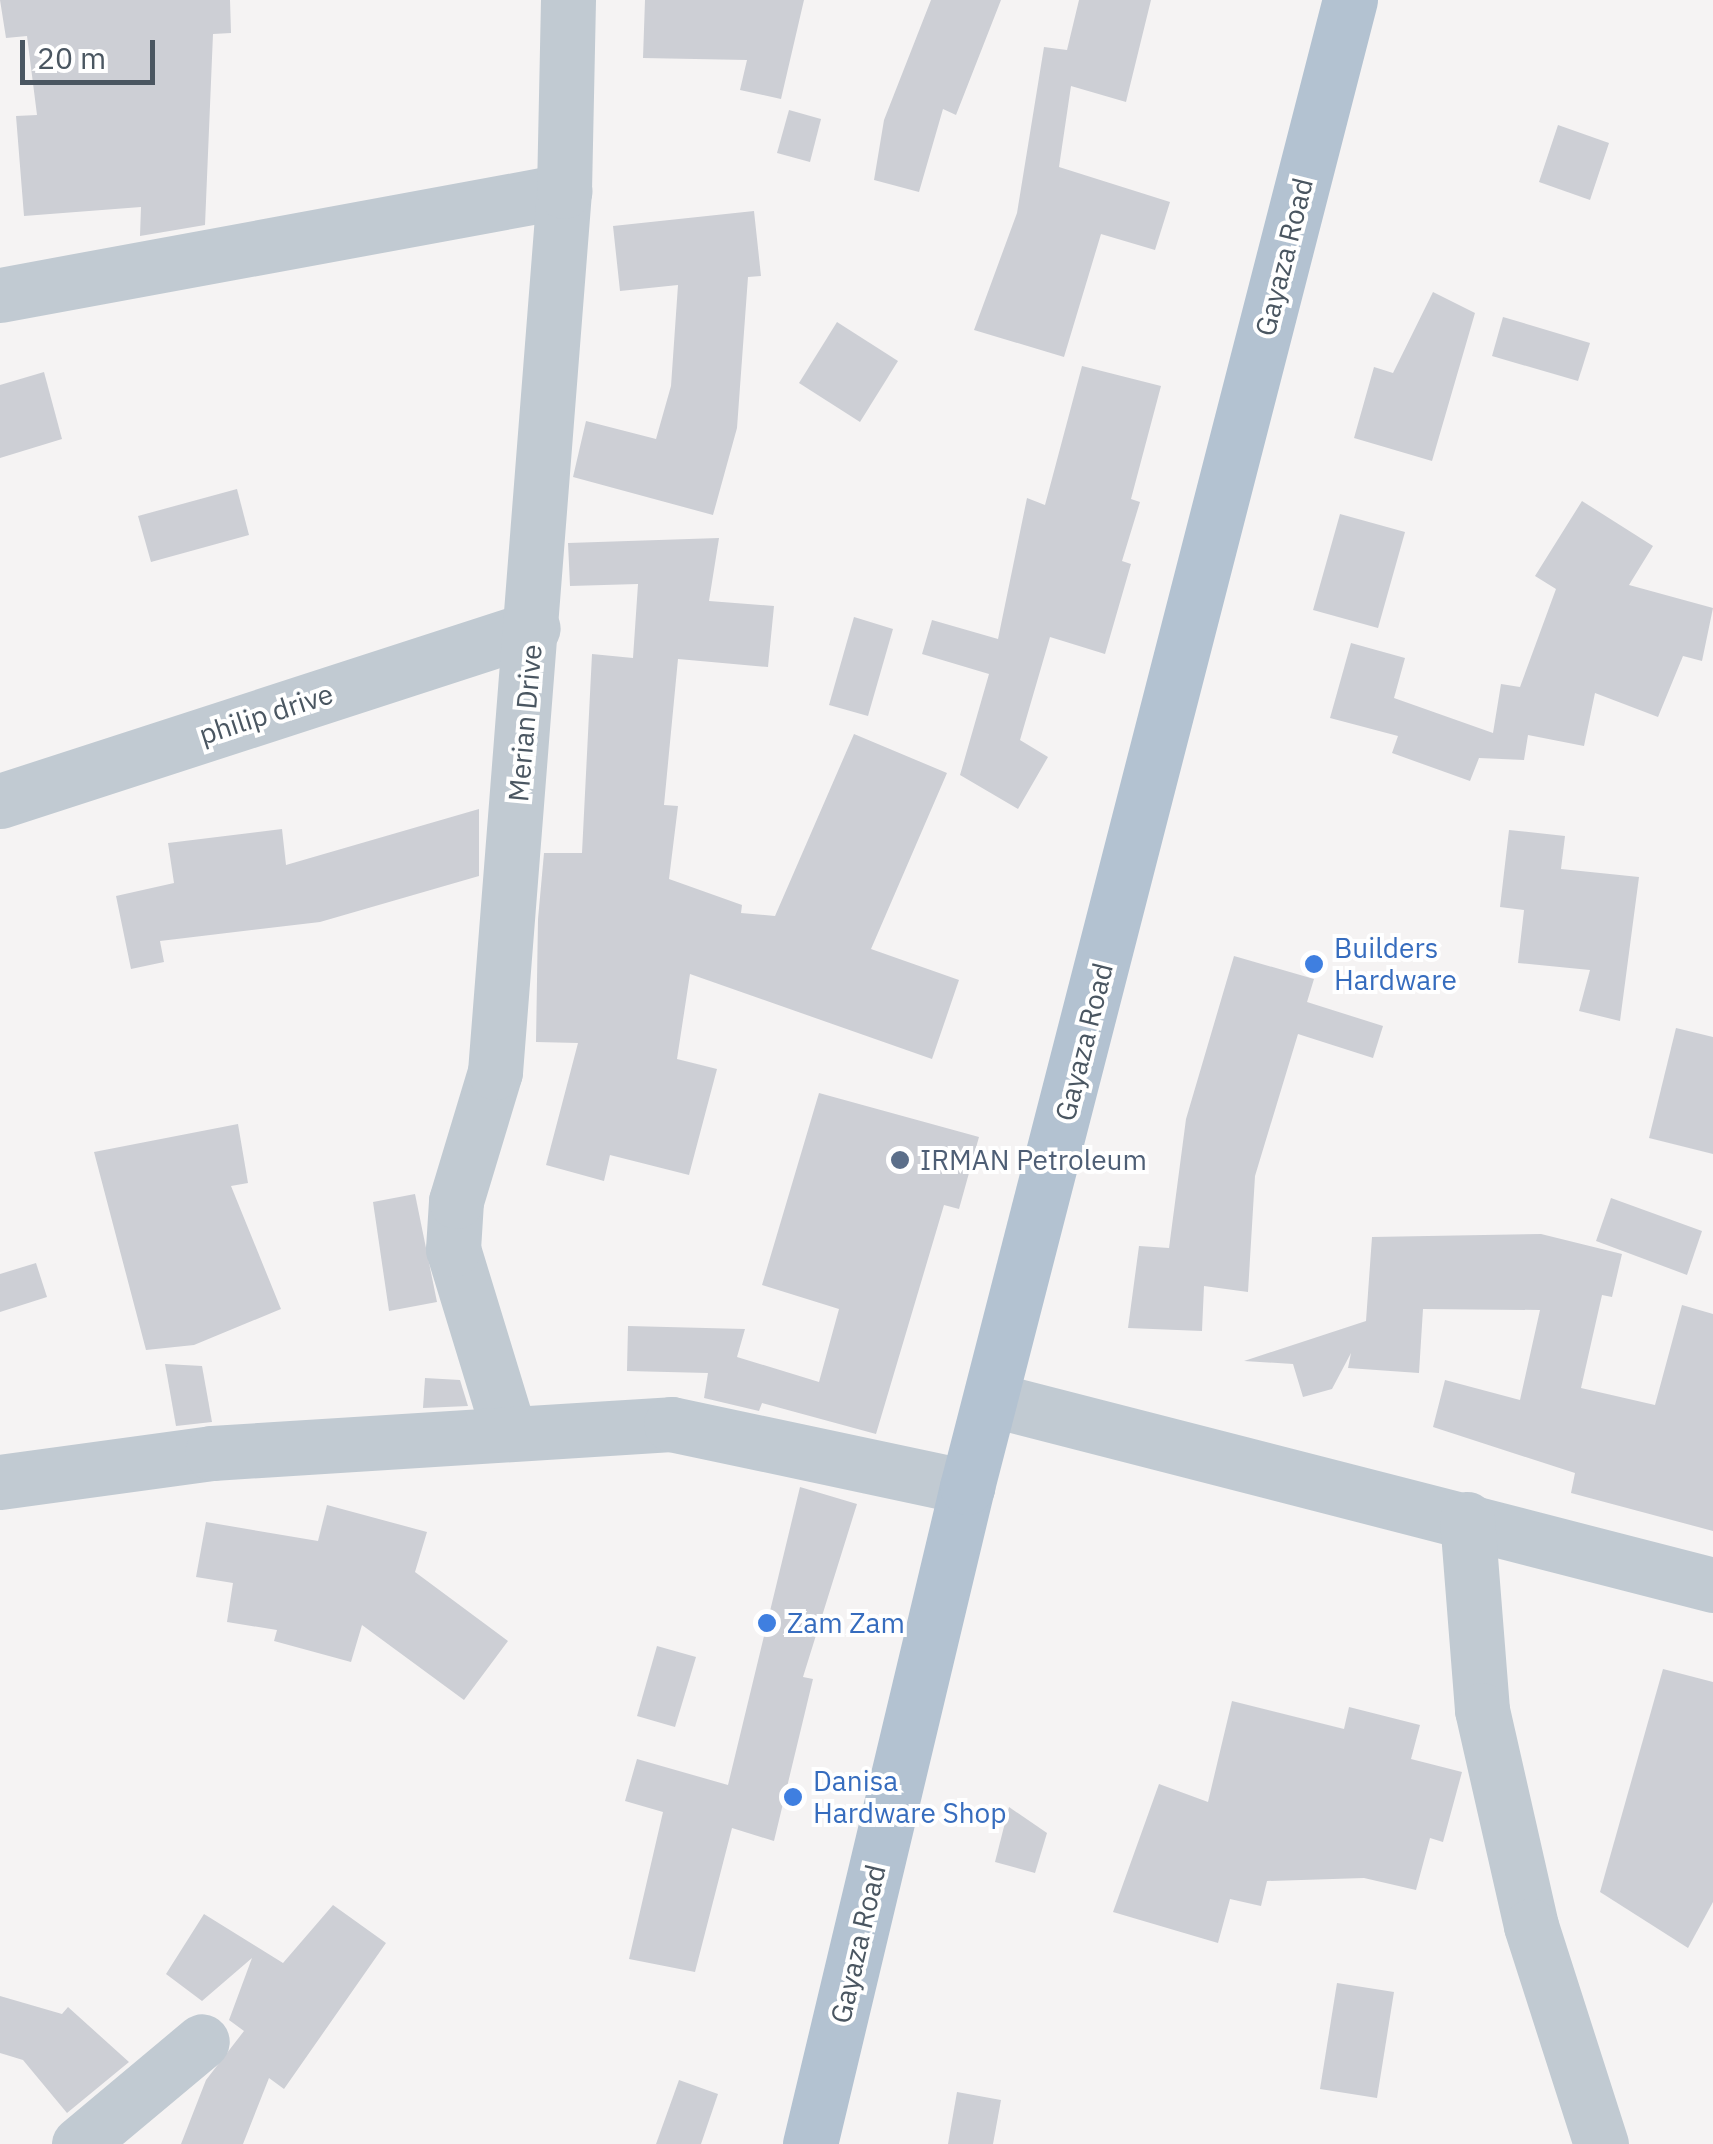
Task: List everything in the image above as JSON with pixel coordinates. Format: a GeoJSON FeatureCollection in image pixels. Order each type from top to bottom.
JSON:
{"type":"FeatureCollection","features":[{"type":"Feature","properties":{"kind":"main road","name":"Gayaza Road"},"geometry":{"type":"LineString","coordinates":[[810,2144],[967,1487],[994,1400],[1350,0]]}},
{"type":"Feature","properties":{"kind":"street","name":"Merian Drive"},"geometry":{"type":"LineString","coordinates":[[509,1432],[453,1249],[456,1200],[495,1072],[533,628],[564,191],[568,0]]}},
{"type":"Feature","properties":{"kind":"street"},"geometry":{"type":"LineString","coordinates":[[0,294],[564,191]]}},
{"type":"Feature","properties":{"kind":"street","name":"philip drive"},"geometry":{"type":"LineString","coordinates":[[0,801],[533,628]]}},
{"type":"Feature","properties":{"kind":"street"},"geometry":{"type":"LineString","coordinates":[[994,1400],[1713,1585]]}},
{"type":"Feature","properties":{"kind":"street"},"geometry":{"type":"LineString","coordinates":[[0,1482],[212,1453],[671,1424],[967,1487]]}},
{"type":"Feature","properties":{"kind":"street"},"geometry":{"type":"LineString","coordinates":[[1467,1519],[1482,1710],[1531,1926],[1601,2144]]}},
{"type":"Feature","properties":{"kind":"street"},"geometry":{"type":"LineString","coordinates":[[79,2144],[202,2041]]}},
{"type":"Feature","properties":{"kind":"building"},"geometry":{"type":"Polygon","coordinates":[[[0,0],[230,0],[231,33],[213,34],[205,225],[140,236],[141,207],[24,216],[16,116],[37,115],[27,36],[6,38],[0,0]]]}},
{"type":"Feature","properties":{"kind":"building"},"geometry":{"type":"Polygon","coordinates":[[[645,0],[804,0],[781,99],[740,90],[747,60],[643,58],[645,0]]]}},
{"type":"Feature","properties":{"kind":"building"},"geometry":{"type":"Polygon","coordinates":[[[931,0],[1001,0],[956,115],[943,109],[919,192],[874,180],[884,120],[931,0]]]}},
{"type":"Feature","properties":{"kind":"building"},"geometry":{"type":"Polygon","coordinates":[[[1079,0],[1151,0],[1126,102],[1071,86],[1059,167],[1170,202],[1155,250],[1101,234],[1064,357],[974,330],[1017,213],[1044,47],[1067,50],[1079,0]]]}},
{"type":"Feature","properties":{"kind":"building"},"geometry":{"type":"Polygon","coordinates":[[[789,110],[821,119],[810,162],[777,153],[789,110]]]}},
{"type":"Feature","properties":{"kind":"building"},"geometry":{"type":"Polygon","coordinates":[[[1558,125],[1609,143],[1590,200],[1539,182],[1558,125]]]}},
{"type":"Feature","properties":{"kind":"building"},"geometry":{"type":"Polygon","coordinates":[[[754,211],[761,276],[748,277],[737,428],[713,515],[573,477],[586,421],[656,439],[671,386],[678,285],[620,291],[613,226],[754,211]]]}},
{"type":"Feature","properties":{"kind":"building"},"geometry":{"type":"Polygon","coordinates":[[[1433,292],[1475,313],[1432,461],[1354,438],[1374,367],[1393,373],[1433,292]]]}},
{"type":"Feature","properties":{"kind":"building"},"geometry":{"type":"Polygon","coordinates":[[[1503,317],[1590,343],[1578,381],[1492,356],[1503,317]]]}},
{"type":"Feature","properties":{"kind":"building"},"geometry":{"type":"Polygon","coordinates":[[[837,322],[898,361],[860,422],[799,383],[837,322]]]}},
{"type":"Feature","properties":{"kind":"building"},"geometry":{"type":"Polygon","coordinates":[[[1082,366],[1161,386],[1131,499],[1140,502],[1122,561],[1131,564],[1105,654],[1050,637],[1020,740],[1048,757],[1018,809],[960,775],[989,674],[922,654],[932,620],[998,639],[1027,498],[1045,505],[1082,366]]]}},
{"type":"Feature","properties":{"kind":"building"},"geometry":{"type":"Polygon","coordinates":[[[44,372],[62,439],[0,458],[0,385],[44,372]]]}},
{"type":"Feature","properties":{"kind":"building"},"geometry":{"type":"Polygon","coordinates":[[[237,489],[249,535],[151,562],[138,516],[237,489]]]}},
{"type":"Feature","properties":{"kind":"building"},"geometry":{"type":"Polygon","coordinates":[[[1582,501],[1653,546],[1629,585],[1713,608],[1702,661],[1683,656],[1658,717],[1595,693],[1584,746],[1528,735],[1524,760],[1479,758],[1470,781],[1392,753],[1398,736],[1330,718],[1351,643],[1405,658],[1394,698],[1493,733],[1501,684],[1520,687],[1556,589],[1535,576],[1582,501]]]}},
{"type":"Feature","properties":{"kind":"building"},"geometry":{"type":"Polygon","coordinates":[[[1340,514],[1405,532],[1378,628],[1313,610],[1340,514]]]}},
{"type":"Feature","properties":{"kind":"building"},"geometry":{"type":"Polygon","coordinates":[[[719,538],[709,601],[774,606],[768,667],[678,659],[664,805],[678,806],[669,879],[742,905],[741,913],[775,916],[854,734],[947,773],[871,949],[959,980],[932,1059],[690,974],[677,1059],[717,1069],[689,1175],[610,1155],[604,1181],[546,1165],[578,1043],[536,1042],[538,919],[544,853],[582,853],[592,654],[633,658],[638,584],[570,586],[568,543],[719,538]]]}},
{"type":"Feature","properties":{"kind":"building"},"geometry":{"type":"Polygon","coordinates":[[[854,617],[893,629],[868,716],[829,705],[854,617]]]}},
{"type":"Feature","properties":{"kind":"building"},"geometry":{"type":"Polygon","coordinates":[[[479,809],[479,876],[320,922],[160,941],[164,962],[131,969],[116,896],[174,883],[168,843],[282,829],[286,865],[479,809]]]}},
{"type":"Feature","properties":{"kind":"building"},"geometry":{"type":"Polygon","coordinates":[[[1509,830],[1565,836],[1561,869],[1639,877],[1620,1021],[1579,1011],[1590,970],[1518,963],[1524,910],[1500,907],[1509,830]]]}},
{"type":"Feature","properties":{"kind":"building"},"geometry":{"type":"Polygon","coordinates":[[[1234,956],[1314,979],[1307,1002],[1383,1026],[1373,1058],[1298,1034],[1255,1176],[1248,1292],[1204,1286],[1202,1331],[1128,1328],[1139,1246],[1169,1248],[1186,1119],[1234,956]]]}},
{"type":"Feature","properties":{"kind":"building"},"geometry":{"type":"Polygon","coordinates":[[[1676,1028],[1713,1037],[1713,1154],[1649,1138],[1676,1028]]]}},
{"type":"Feature","properties":{"kind":"building"},"geometry":{"type":"Polygon","coordinates":[[[819,1093],[979,1137],[959,1209],[944,1205],[876,1434],[762,1403],[759,1411],[704,1398],[708,1373],[627,1371],[628,1326],[745,1329],[737,1357],[819,1382],[839,1309],[762,1285],[819,1093]]]}},
{"type":"Feature","properties":{"kind":"building"},"geometry":{"type":"Polygon","coordinates":[[[238,1124],[248,1183],[231,1186],[281,1309],[194,1345],[146,1350],[94,1152],[238,1124]]]}},
{"type":"Feature","properties":{"kind":"building"},"geometry":{"type":"Polygon","coordinates":[[[415,1194],[437,1302],[389,1311],[373,1202],[415,1194]]]}},
{"type":"Feature","properties":{"kind":"building"},"geometry":{"type":"Polygon","coordinates":[[[1611,1198],[1702,1231],[1687,1275],[1596,1241],[1611,1198]]]}},
{"type":"Feature","properties":{"kind":"building"},"geometry":{"type":"Polygon","coordinates":[[[1541,1234],[1622,1254],[1612,1297],[1602,1295],[1581,1388],[1655,1405],[1682,1305],[1713,1314],[1713,1531],[1571,1493],[1575,1473],[1433,1427],[1445,1380],[1520,1400],[1540,1310],[1423,1309],[1419,1373],[1348,1368],[1351,1353],[1332,1389],[1303,1397],[1293,1364],[1244,1361],[1366,1321],[1372,1237],[1541,1234]]]}},
{"type":"Feature","properties":{"kind":"building"},"geometry":{"type":"Polygon","coordinates":[[[36,1263],[47,1297],[0,1312],[0,1274],[36,1263]]]}},
{"type":"Feature","properties":{"kind":"building"},"geometry":{"type":"Polygon","coordinates":[[[165,1364],[202,1366],[212,1422],[176,1426],[165,1364]]]}},
{"type":"Feature","properties":{"kind":"building"},"geometry":{"type":"Polygon","coordinates":[[[425,1378],[460,1380],[468,1406],[423,1408],[425,1378]]]}},
{"type":"Feature","properties":{"kind":"building"},"geometry":{"type":"Polygon","coordinates":[[[800,1487],[857,1504],[803,1677],[813,1679],[774,1841],[732,1828],[695,1972],[629,1959],[663,1812],[625,1801],[637,1759],[728,1785],[800,1487]]]}},
{"type":"Feature","properties":{"kind":"building"},"geometry":{"type":"Polygon","coordinates":[[[327,1505],[427,1532],[415,1572],[508,1641],[464,1700],[362,1625],[351,1662],[274,1641],[277,1630],[227,1622],[233,1583],[196,1577],[206,1522],[318,1541],[327,1505]]]}},
{"type":"Feature","properties":{"kind":"building"},"geometry":{"type":"Polygon","coordinates":[[[657,1646],[696,1657],[675,1727],[637,1716],[657,1646]]]}},
{"type":"Feature","properties":{"kind":"building"},"geometry":{"type":"Polygon","coordinates":[[[1663,1669],[1713,1682],[1713,1902],[1688,1948],[1600,1892],[1663,1669]]]}},
{"type":"Feature","properties":{"kind":"building"},"geometry":{"type":"Polygon","coordinates":[[[1232,1701],[1344,1729],[1349,1707],[1420,1725],[1411,1759],[1462,1772],[1443,1842],[1430,1838],[1416,1890],[1364,1878],[1267,1881],[1261,1906],[1230,1899],[1218,1943],[1113,1912],[1159,1784],[1208,1802],[1232,1701]]]}},
{"type":"Feature","properties":{"kind":"building"},"geometry":{"type":"Polygon","coordinates":[[[1009,1807],[1047,1833],[1035,1873],[995,1862],[1009,1807]]]}},
{"type":"Feature","properties":{"kind":"building"},"geometry":{"type":"Polygon","coordinates":[[[333,1905],[386,1943],[284,2089],[269,2078],[243,2144],[181,2144],[206,2080],[244,2031],[229,2020],[252,1958],[202,2001],[166,1974],[204,1914],[283,1963],[333,1905]]]}},
{"type":"Feature","properties":{"kind":"building"},"geometry":{"type":"Polygon","coordinates":[[[1337,1983],[1394,1992],[1377,2098],[1320,2089],[1337,1983]]]}},
{"type":"Feature","properties":{"kind":"building"},"geometry":{"type":"Polygon","coordinates":[[[0,1996],[62,2014],[68,2007],[129,2062],[67,2113],[23,2060],[0,2053],[0,1996]]]}},
{"type":"Feature","properties":{"kind":"building"},"geometry":{"type":"Polygon","coordinates":[[[679,2080],[718,2094],[701,2144],[656,2144],[679,2080]]]}},
{"type":"Feature","properties":{"kind":"building"},"geometry":{"type":"Polygon","coordinates":[[[957,2092],[1001,2100],[993,2144],[948,2144],[957,2092]]]}},
{"type":"Feature","properties":{"kind":"place","name":"Builders Hardware"},"geometry":{"type":"Point","coordinates":[1314,964]}},
{"type":"Feature","properties":{"kind":"place","name":"IRMAN Petroleum"},"geometry":{"type":"Point","coordinates":[900,1160]}},
{"type":"Feature","properties":{"kind":"place","name":"Zam Zam"},"geometry":{"type":"Point","coordinates":[767,1623]}},
{"type":"Feature","properties":{"kind":"place","name":"Danisa Hardware Shop"},"geometry":{"type":"Point","coordinates":[793,1797]}}]}
